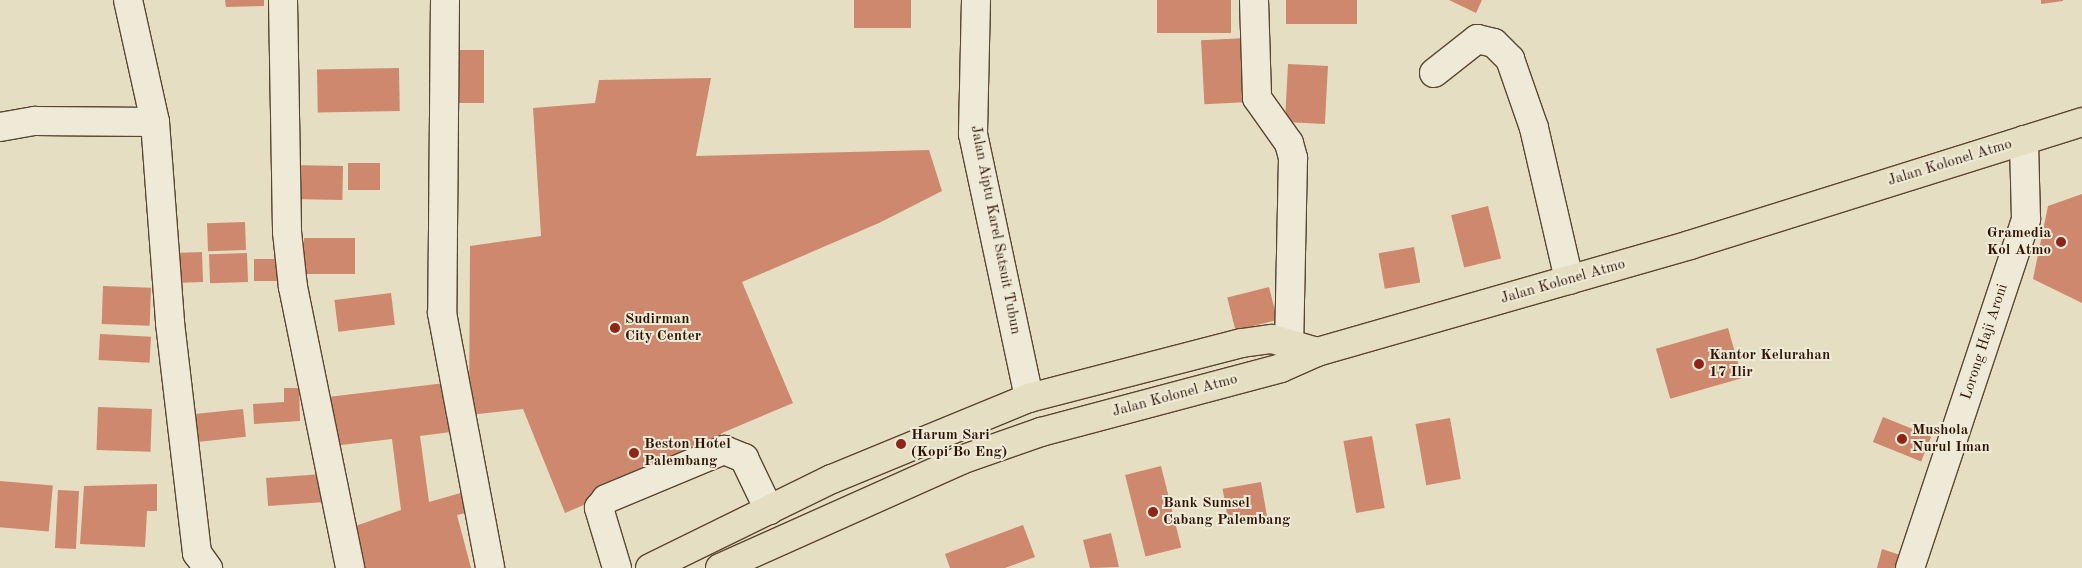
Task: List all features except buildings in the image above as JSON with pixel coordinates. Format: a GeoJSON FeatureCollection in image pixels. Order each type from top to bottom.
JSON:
{"type":"FeatureCollection","features":[{"type":"Feature","properties":{"kind":"main road","name":"Jalan Kolonel Atmo"},"geometry":{"type":"LineString","coordinates":[[720,568],[961,460],[1041,432],[1290,353],[1317,352],[1570,280],[2082,122]]}},
{"type":"Feature","properties":{"kind":"main road"},"geometry":{"type":"LineString","coordinates":[[650,568],[832,479],[1029,398],[1242,343],[1272,339],[1290,353]]}},
{"type":"Feature","properties":{"kind":"street"},"geometry":{"type":"LineString","coordinates":[[128,0],[155,122],[170,323],[197,553],[208,568]]}},
{"type":"Feature","properties":{"kind":"street"},"geometry":{"type":"LineString","coordinates":[[283,0],[287,232],[293,287],[350,568]]}},
{"type":"Feature","properties":{"kind":"street"},"geometry":{"type":"LineString","coordinates":[[446,0],[442,313],[490,568]]}},
{"type":"Feature","properties":{"kind":"street","name":"Jalan Aiptu Karel Satsuit Tubun"},"geometry":{"type":"LineString","coordinates":[[976,0],[972,134],[1029,398]]}},
{"type":"Feature","properties":{"kind":"street"},"geometry":{"type":"LineString","coordinates":[[1254,0],[1256,98],[1288,143],[1293,158],[1290,353]]}},
{"type":"Feature","properties":{"kind":"street"},"geometry":{"type":"LineString","coordinates":[[1434,74],[1477,40],[1494,43],[1510,59],[1534,128],[1570,280]]}},
{"type":"Feature","properties":{"kind":"street"},"geometry":{"type":"LineString","coordinates":[[0,127],[35,121],[155,122]]}},
{"type":"Feature","properties":{"kind":"street","name":"Lorong Haji Aroni"},"geometry":{"type":"LineString","coordinates":[[1910,568],[2026,218],[2024,140]]}},
{"type":"Feature","properties":{"kind":"street"},"geometry":{"type":"LineString","coordinates":[[617,568],[599,508],[606,499],[724,450],[744,458],[769,510]]}},
{"type":"Feature","properties":{"kind":"place","name":"Gramedia Kol Atmo"},"geometry":{"type":"Point","coordinates":[2061,242]}},
{"type":"Feature","properties":{"kind":"place","name":"Sudirman City Center"},"geometry":{"type":"Point","coordinates":[615,328]}},
{"type":"Feature","properties":{"kind":"place","name":"Kantor Kelurahan 17 Ilir"},"geometry":{"type":"Point","coordinates":[1699,364]}},
{"type":"Feature","properties":{"kind":"place","name":"Mushola Nurul Iman"},"geometry":{"type":"Point","coordinates":[1902,439]}},
{"type":"Feature","properties":{"kind":"place","name":"Harum Sari (Kopi Bo Eng)"},"geometry":{"type":"Point","coordinates":[901,444]}},
{"type":"Feature","properties":{"kind":"place","name":"Beston Hotel Palembang"},"geometry":{"type":"Point","coordinates":[634,453]}},
{"type":"Feature","properties":{"kind":"place","name":"Bank Sumsel Cabang Palembang"},"geometry":{"type":"Point","coordinates":[1153,512]}}]}
